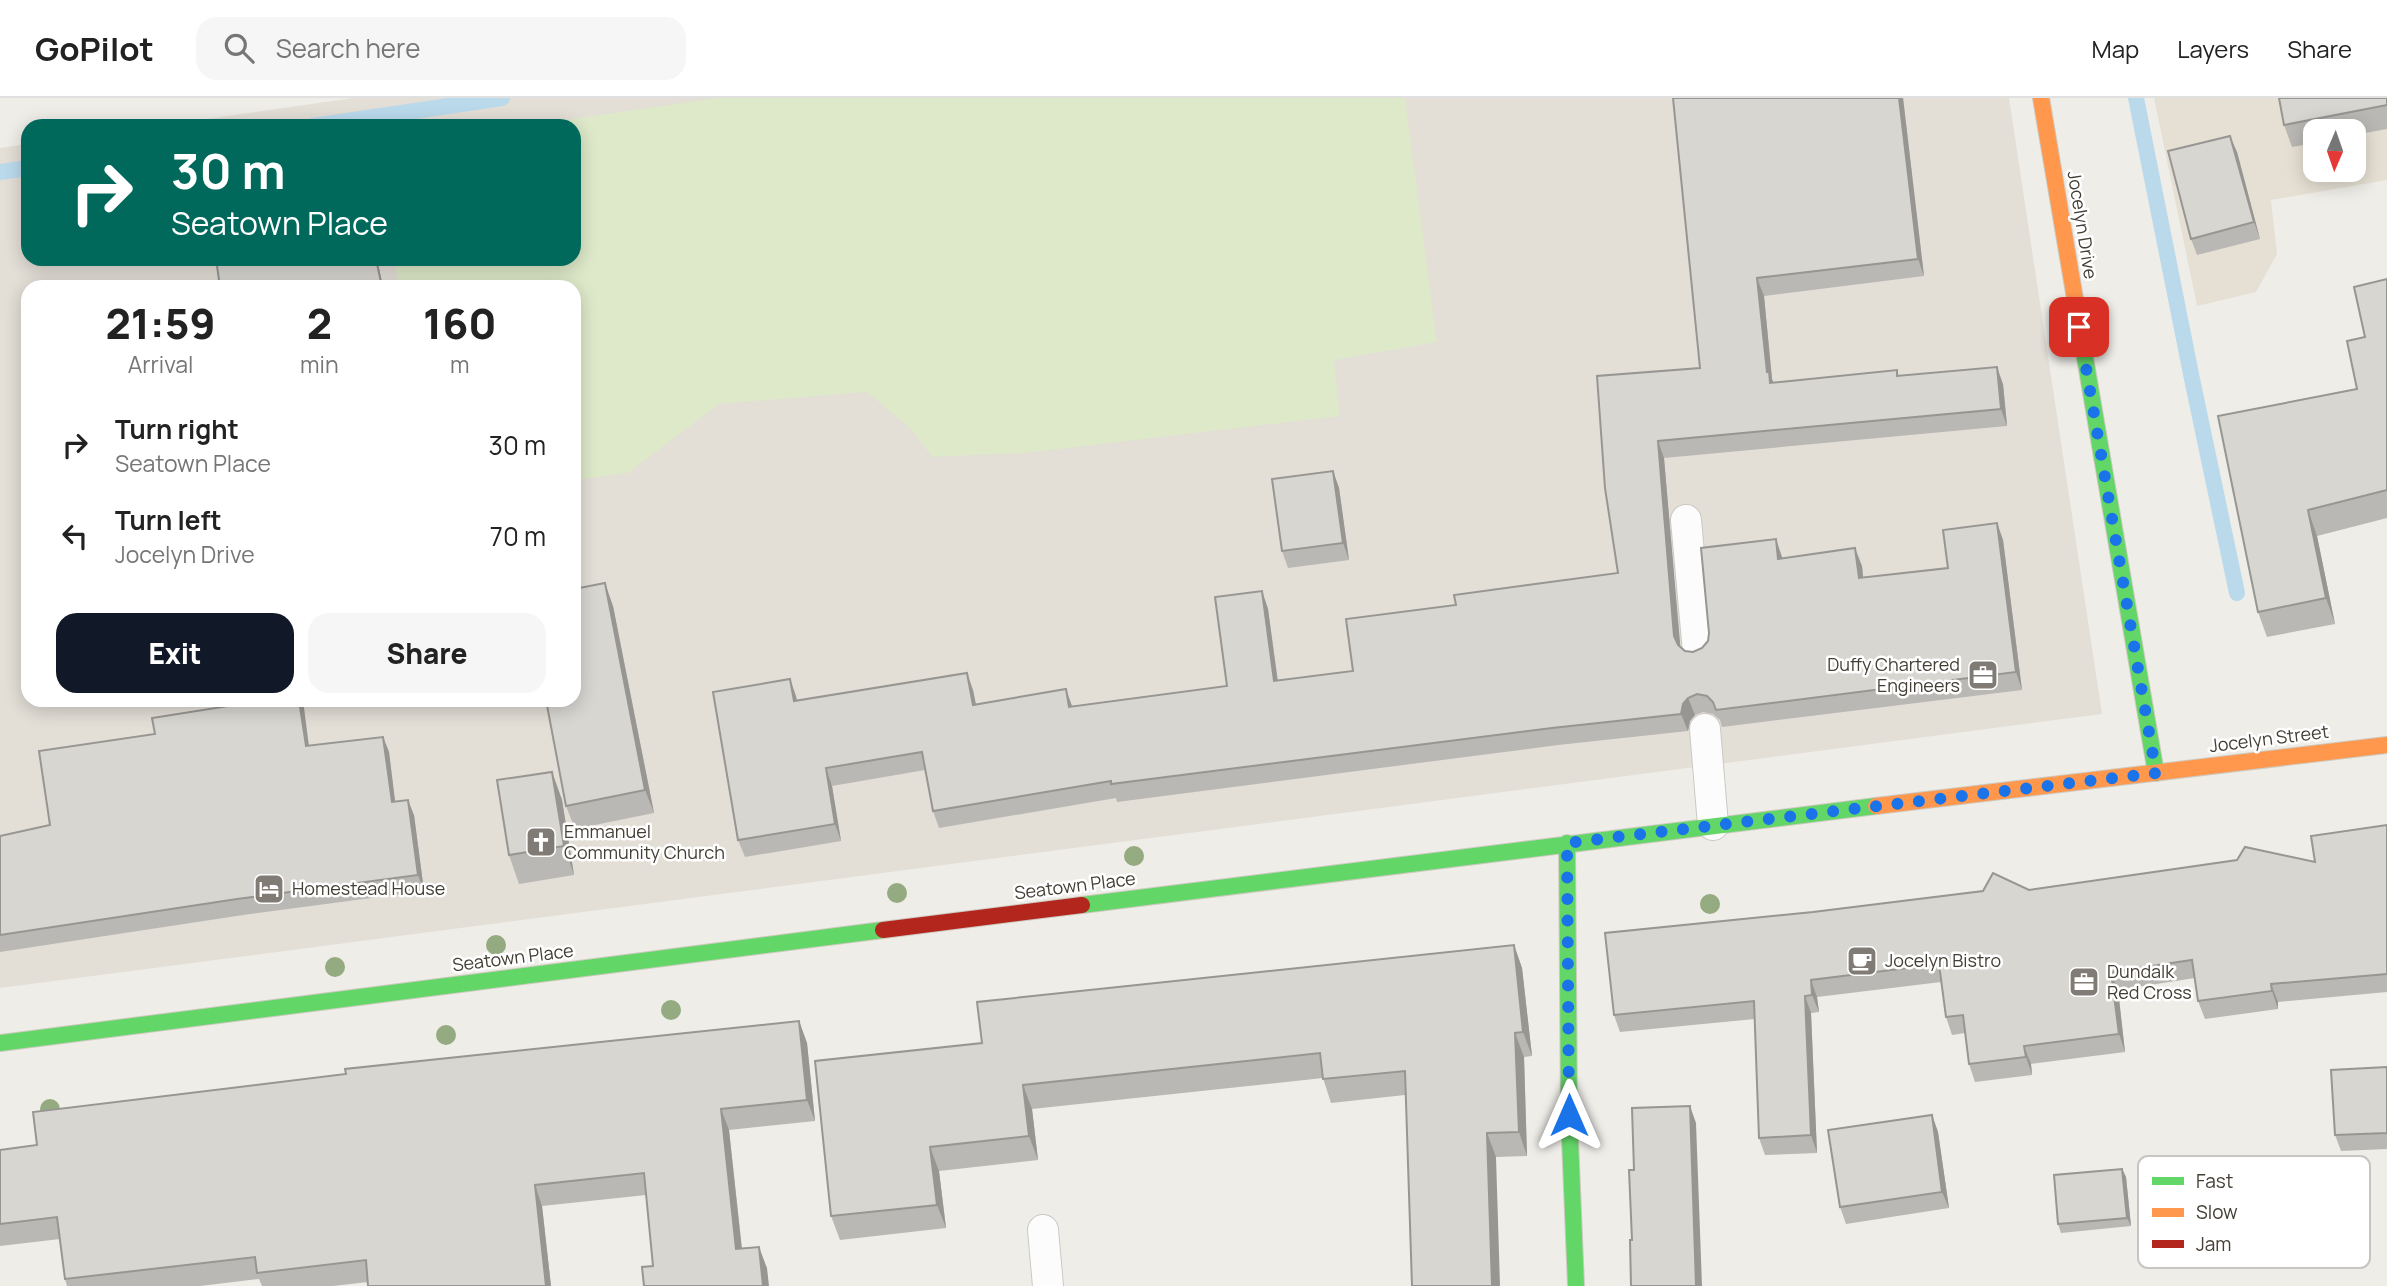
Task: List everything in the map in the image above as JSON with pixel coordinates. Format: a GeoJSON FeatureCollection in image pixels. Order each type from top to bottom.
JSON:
{"type":"FeatureCollection","features":[{"type":"Feature","properties":{"kind":"main road","name":"Jocelyn Drive"},"geometry":{"type":"LineString","coordinates":[[2041,98],[2156,773]]}},
{"type":"Feature","properties":{"kind":"main road","name":"Jocelyn Street"},"geometry":{"type":"LineString","coordinates":[[2156,773],[2387,745]]}},
{"type":"Feature","properties":{"kind":"main road","name":"Seatown Place"},"geometry":{"type":"LineString","coordinates":[[0,1043],[1567,843],[2156,773]]}},
{"type":"Feature","properties":{"kind":"main road"},"geometry":{"type":"LineString","coordinates":[[1567,843],[1569,1115],[1576,1286]]}},
{"type":"Feature","properties":{"kind":"lane"},"geometry":{"type":"LineString","coordinates":[[1686,520],[1698,652]]}},
{"type":"Feature","properties":{"kind":"lane"},"geometry":{"type":"LineString","coordinates":[[1705,729],[1713,825]]}},
{"type":"Feature","properties":{"kind":"lane"},"geometry":{"type":"LineString","coordinates":[[1043,1230],[1048,1286]]}},
{"type":"Feature","properties":{"kind":"shaded area"},"geometry":{"type":"Polygon","coordinates":[[[354,98],[2009,98],[2102,714],[0,988],[0,148],[21,145],[21,266],[581,266],[581,119],[206,119],[354,98]]]}},
{"type":"Feature","properties":{"kind":"shaded area"},"geometry":{"type":"Polygon","coordinates":[[[2154,98],[2387,98],[2387,180],[2271,200],[2277,254],[2256,292],[2197,306],[2154,98]]]}},
{"type":"Feature","properties":{"kind":"green space"},"geometry":{"type":"Polygon","coordinates":[[[718,98],[1405,98],[1437,342],[1334,360],[1340,416],[1025,453],[932,457],[911,429],[867,392],[719,404],[628,473],[581,479],[581,280],[398,280],[395,266],[581,266],[581,119],[570,119],[718,98]]]}},
{"type":"Feature","properties":{"kind":"building"},"geometry":{"type":"Polygon","coordinates":[[[1673,98],[1899,98],[1918,259],[1757,278],[1770,383],[1897,370],[1897,376],[1997,367],[2001,409],[1658,441],[1674,636],[1678,645],[1685,651],[1693,652],[1708,641],[1701,548],[1776,539],[1778,559],[1855,548],[1859,578],[1948,568],[1943,530],[1997,523],[2016,672],[1716,710],[1707,696],[1697,694],[1683,704],[1681,714],[1111,784],[1111,781],[933,811],[922,752],[826,768],[835,824],[738,840],[713,692],[790,679],[794,701],[967,673],[973,705],[1066,689],[1069,707],[1227,686],[1215,597],[1262,591],[1274,681],[1353,671],[1346,619],[1456,605],[1454,595],[1618,573],[1605,488],[1597,376],[1700,368],[1673,98]]]}},
{"type":"Feature","properties":{"kind":"building"},"geometry":{"type":"Polygon","coordinates":[[[2279,98],[2387,98],[2387,105],[2303,119],[2303,121],[2284,125],[2279,98]]]}},
{"type":"Feature","properties":{"kind":"building"},"geometry":{"type":"Polygon","coordinates":[[[2230,136],[2254,222],[2191,239],[2168,151],[2230,136]]]}},
{"type":"Feature","properties":{"kind":"building"},"geometry":{"type":"Polygon","coordinates":[[[217,266],[378,266],[380,280],[219,280],[217,266]]]}},
{"type":"Feature","properties":{"kind":"building"},"geometry":{"type":"Polygon","coordinates":[[[2387,279],[2387,490],[2308,510],[2326,598],[2258,612],[2218,416],[2357,389],[2347,341],[2365,337],[2354,287],[2387,279]]]}},
{"type":"Feature","properties":{"kind":"building"},"geometry":{"type":"Polygon","coordinates":[[[1333,471],[1343,543],[1282,551],[1272,479],[1333,471]]]}},
{"type":"Feature","properties":{"kind":"building"},"geometry":{"type":"Polygon","coordinates":[[[605,583],[645,790],[566,806],[547,707],[581,707],[581,588],[605,583]]]}},
{"type":"Feature","properties":{"kind":"building"},"geometry":{"type":"Polygon","coordinates":[[[222,707],[300,707],[306,746],[383,737],[392,802],[408,800],[418,875],[0,935],[0,836],[50,825],[39,751],[155,734],[152,718],[222,707]]]}},
{"type":"Feature","properties":{"kind":"building"},"geometry":{"type":"Polygon","coordinates":[[[552,772],[564,846],[509,855],[497,780],[552,772]]]}},
{"type":"Feature","properties":{"kind":"building"},"geometry":{"type":"Polygon","coordinates":[[[2387,825],[2387,974],[2271,984],[2272,991],[2198,1001],[2192,960],[2111,972],[2119,1034],[2024,1046],[2026,1057],[1969,1064],[1963,1015],[1946,1017],[1939,964],[1811,980],[1812,995],[1805,996],[1811,1135],[1759,1138],[1754,1001],[1614,1015],[1605,933],[1983,891],[1993,873],[2029,890],[2237,860],[2245,847],[2315,862],[2311,836],[2387,825]]]}},
{"type":"Feature","properties":{"kind":"building"},"geometry":{"type":"Polygon","coordinates":[[[1514,945],[1523,1032],[1515,1033],[1519,1132],[1487,1133],[1492,1286],[1412,1286],[1405,1071],[1323,1079],[1320,1053],[1023,1085],[1029,1136],[930,1147],[937,1205],[831,1216],[815,1061],[982,1043],[977,1002],[1514,945]]]}},
{"type":"Feature","properties":{"kind":"building"},"geometry":{"type":"Polygon","coordinates":[[[799,1021],[807,1100],[721,1109],[736,1249],[759,1247],[763,1286],[644,1286],[642,1267],[653,1266],[644,1173],[535,1185],[546,1286],[368,1286],[366,1260],[257,1273],[255,1257],[65,1279],[57,1217],[0,1224],[0,1150],[37,1145],[33,1112],[346,1074],[345,1069],[799,1021]]]}},
{"type":"Feature","properties":{"kind":"building"},"geometry":{"type":"Polygon","coordinates":[[[2387,1067],[2387,1133],[2335,1135],[2331,1070],[2387,1067]]]}},
{"type":"Feature","properties":{"kind":"building"},"geometry":{"type":"Polygon","coordinates":[[[1690,1106],[1696,1286],[1631,1286],[1629,1170],[1634,1170],[1632,1108],[1690,1106]]]}},
{"type":"Feature","properties":{"kind":"building"},"geometry":{"type":"Polygon","coordinates":[[[1932,1115],[1942,1192],[1840,1207],[1828,1130],[1932,1115]]]}},
{"type":"Feature","properties":{"kind":"building"},"geometry":{"type":"Polygon","coordinates":[[[2122,1169],[2127,1218],[2058,1224],[2054,1175],[2122,1169]]]}},
{"type":"Feature","properties":{"kind":"waterway"},"geometry":{"type":"LineString","coordinates":[[360,119],[502,98]]}},
{"type":"Feature","properties":{"kind":"waterway"},"geometry":{"type":"LineString","coordinates":[[2136,98],[2237,593]]}},
{"type":"Feature","properties":{"kind":"waterway"},"geometry":{"type":"LineString","coordinates":[[0,172],[21,169]]}},
{"type":"Feature","properties":{"kind":"traffic: fast"},"geometry":{"type":"LineString","coordinates":[[2083,346],[2156,773]]}},
{"type":"Feature","properties":{"kind":"traffic: fast"},"geometry":{"type":"LineString","coordinates":[[1082,905],[1876,806]]}},
{"type":"Feature","properties":{"kind":"traffic: fast"},"geometry":{"type":"LineString","coordinates":[[1567,843],[1569,1115],[1576,1286]]}},
{"type":"Feature","properties":{"kind":"traffic: fast"},"geometry":{"type":"LineString","coordinates":[[0,1043],[883,930]]}},
{"type":"Feature","properties":{"kind":"traffic: slow"},"geometry":{"type":"LineString","coordinates":[[2041,98],[2083,346]]}},
{"type":"Feature","properties":{"kind":"traffic: slow"},"geometry":{"type":"LineString","coordinates":[[1876,806],[2387,745]]}},
{"type":"Feature","properties":{"kind":"traffic: jam"},"geometry":{"type":"LineString","coordinates":[[883,930],[1082,905]]}},
{"type":"Feature","properties":{"kind":"place","name":"Duffy Chartered Engineers"},"geometry":{"type":"Point","coordinates":[1983,675]}},
{"type":"Feature","properties":{"kind":"place","name":"Emmanuel Community Church"},"geometry":{"type":"Point","coordinates":[541,842]}},
{"type":"Feature","properties":{"kind":"place","name":"Homestead House"},"geometry":{"type":"Point","coordinates":[269,889]}},
{"type":"Feature","properties":{"kind":"place","name":"Jocelyn Bistro"},"geometry":{"type":"Point","coordinates":[1862,961]}},
{"type":"Feature","properties":{"kind":"place","name":"Dundalk Red Cross"},"geometry":{"type":"Point","coordinates":[2084,982]}},
{"type":"Feature","properties":{"kind":"route"},"geometry":{"type":"LineString","coordinates":[[1569,1115],[1567,843],[2156,773],[2079,327]]}}]}
